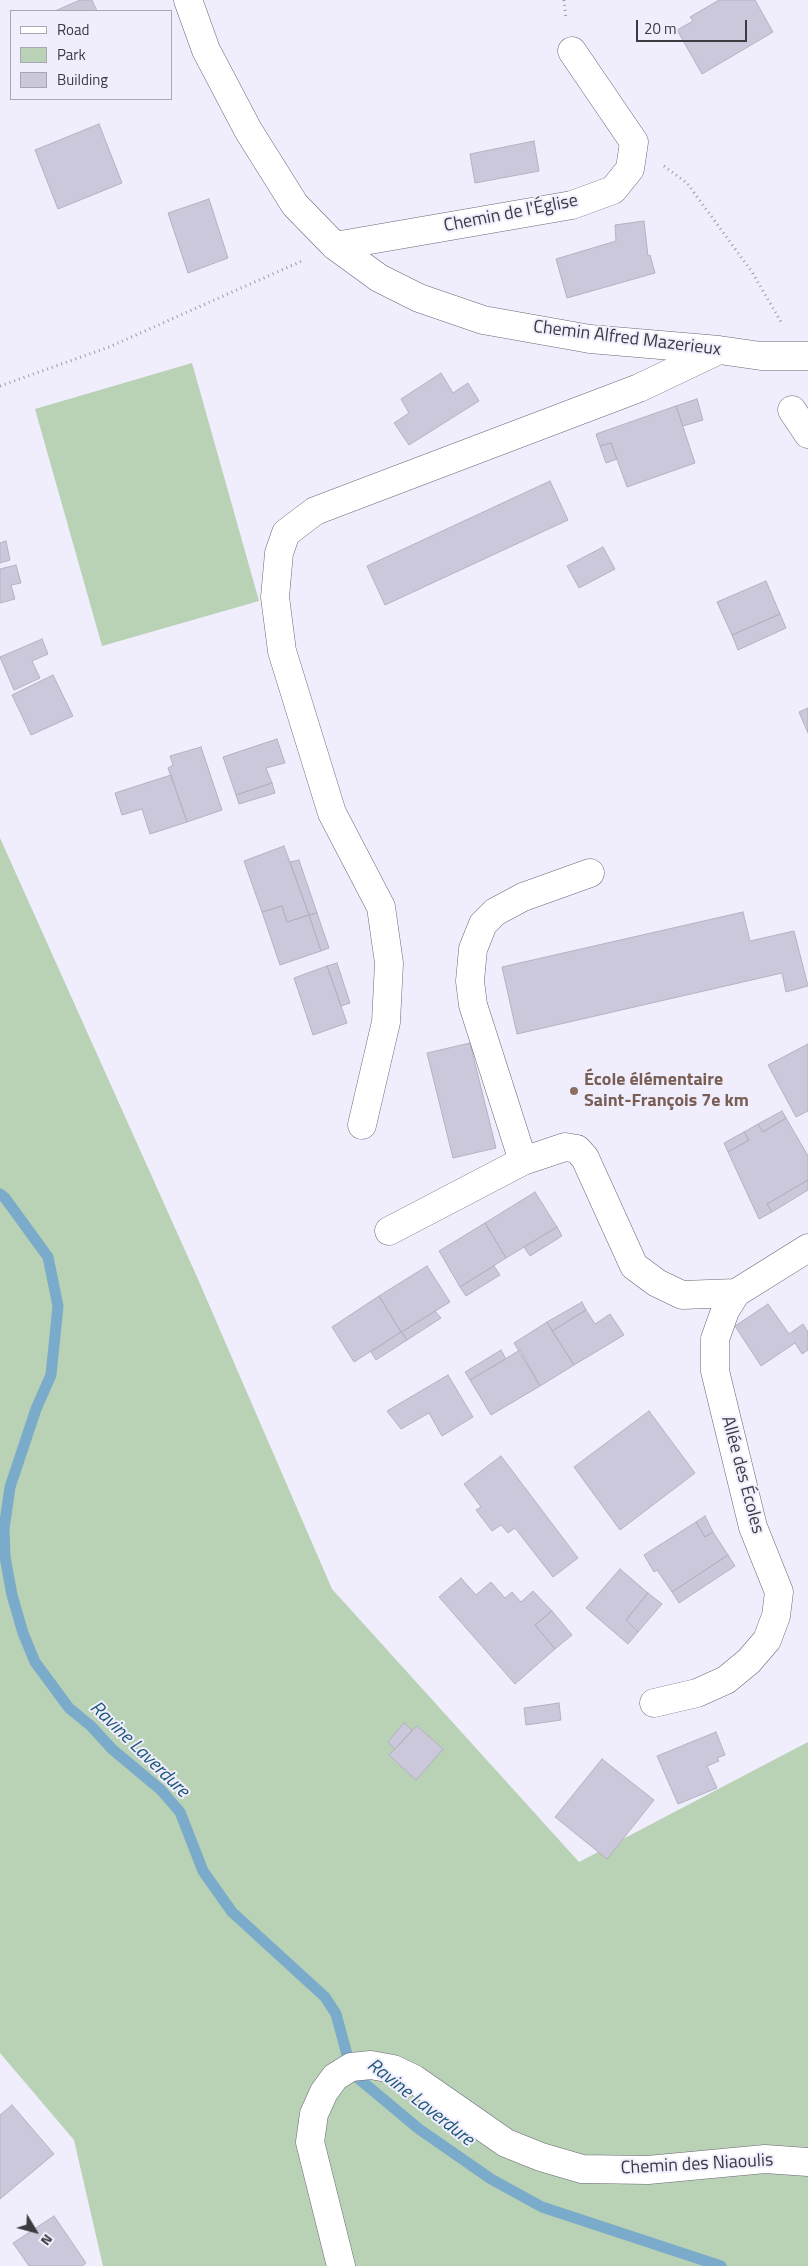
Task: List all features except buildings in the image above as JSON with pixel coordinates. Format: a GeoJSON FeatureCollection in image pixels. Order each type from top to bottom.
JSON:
{"type":"FeatureCollection","features":[{"type":"Feature","properties":{"kind":"street","name":"Chemin Alfred Mazerieux"},"geometry":{"type":"LineString","coordinates":[[188,0],[206,50],[248,130],[295,205],[335,246],[379,278],[419,298],[483,320],[590,339],[719,350],[761,356],[805,357]]}},
{"type":"Feature","properties":{"kind":"street"},"geometry":{"type":"LineString","coordinates":[[572,51],[634,142]]}},
{"type":"Feature","properties":{"kind":"street","name":"Chemin de l'Église"},"geometry":{"type":"LineString","coordinates":[[335,246],[572,205],[613,190],[630,169],[634,142]]}},
{"type":"Feature","properties":{"kind":"street"},"geometry":{"type":"LineString","coordinates":[[362,1125],[386,1022],[389,964],[380,907],[332,813],[282,651],[275,597],[279,554],[286,533],[315,510],[639,388],[719,350]]}},
{"type":"Feature","properties":{"kind":"street"},"geometry":{"type":"LineString","coordinates":[[792,410],[808,434]]}},
{"type":"Feature","properties":{"kind":"street"},"geometry":{"type":"LineString","coordinates":[[524,1161],[473,1005],[470,981],[472,949],[483,924],[495,912],[522,897],[590,873]]}},
{"type":"Feature","properties":{"kind":"street"},"geometry":{"type":"LineString","coordinates":[[389,1231],[524,1161],[565,1147],[577,1149],[585,1158],[596,1180],[614,1227],[634,1266],[658,1283],[682,1296],[736,1293]]}},
{"type":"Feature","properties":{"kind":"street","name":"Allée des Écoles"},"geometry":{"type":"LineString","coordinates":[[654,1703],[697,1693],[726,1680],[749,1661],[767,1640],[776,1616],[779,1592],[753,1527],[715,1371],[716,1339],[725,1311],[736,1293],[808,1248]]}},
{"type":"Feature","properties":{"kind":"street","name":"Chemin des Niaoulis"},"geometry":{"type":"LineString","coordinates":[[341,2266],[310,2142],[314,2114],[324,2092],[335,2077],[352,2067],[371,2064],[393,2069],[414,2079],[506,2143],[541,2157],[582,2169],[648,2170],[765,2159],[808,2162]]}},
{"type":"Feature","properties":{"kind":"path"},"geometry":{"type":"LineString","coordinates":[[634,142],[686,183],[752,272],[805,357]]}},
{"type":"Feature","properties":{"kind":"path"},"geometry":{"type":"LineString","coordinates":[[0,386],[109,347],[335,246]]}},
{"type":"Feature","properties":{"kind":"green space"},"geometry":{"type":"Polygon","coordinates":[[[192,363],[259,601],[102,646],[35,409],[192,363]]]}},
{"type":"Feature","properties":{"kind":"green space"},"geometry":{"type":"Polygon","coordinates":[[[0,838],[197,1277],[332,1589],[579,1862],[808,1742],[808,2266],[103,2266],[74,2140],[0,2053],[0,838]]]}},
{"type":"Feature","properties":{"kind":"waterway","name":"Ravine Laverdure"},"geometry":{"type":"LineString","coordinates":[[0,1194],[5,1198],[48,1257],[58,1306],[51,1375],[36,1409],[10,1487],[4,1529],[5,1557],[12,1595],[23,1633],[35,1662],[69,1708],[91,1726],[112,1749],[161,1790],[180,1812],[203,1871],[232,1912],[325,1997],[336,2014],[352,2073],[419,2129],[491,2179],[542,2207],[721,2266]]}},
{"type":"Feature","properties":{"kind":"place","name":"École élémentaire Saint-François 7e km"},"geometry":{"type":"Point","coordinates":[574,1091]}}]}
